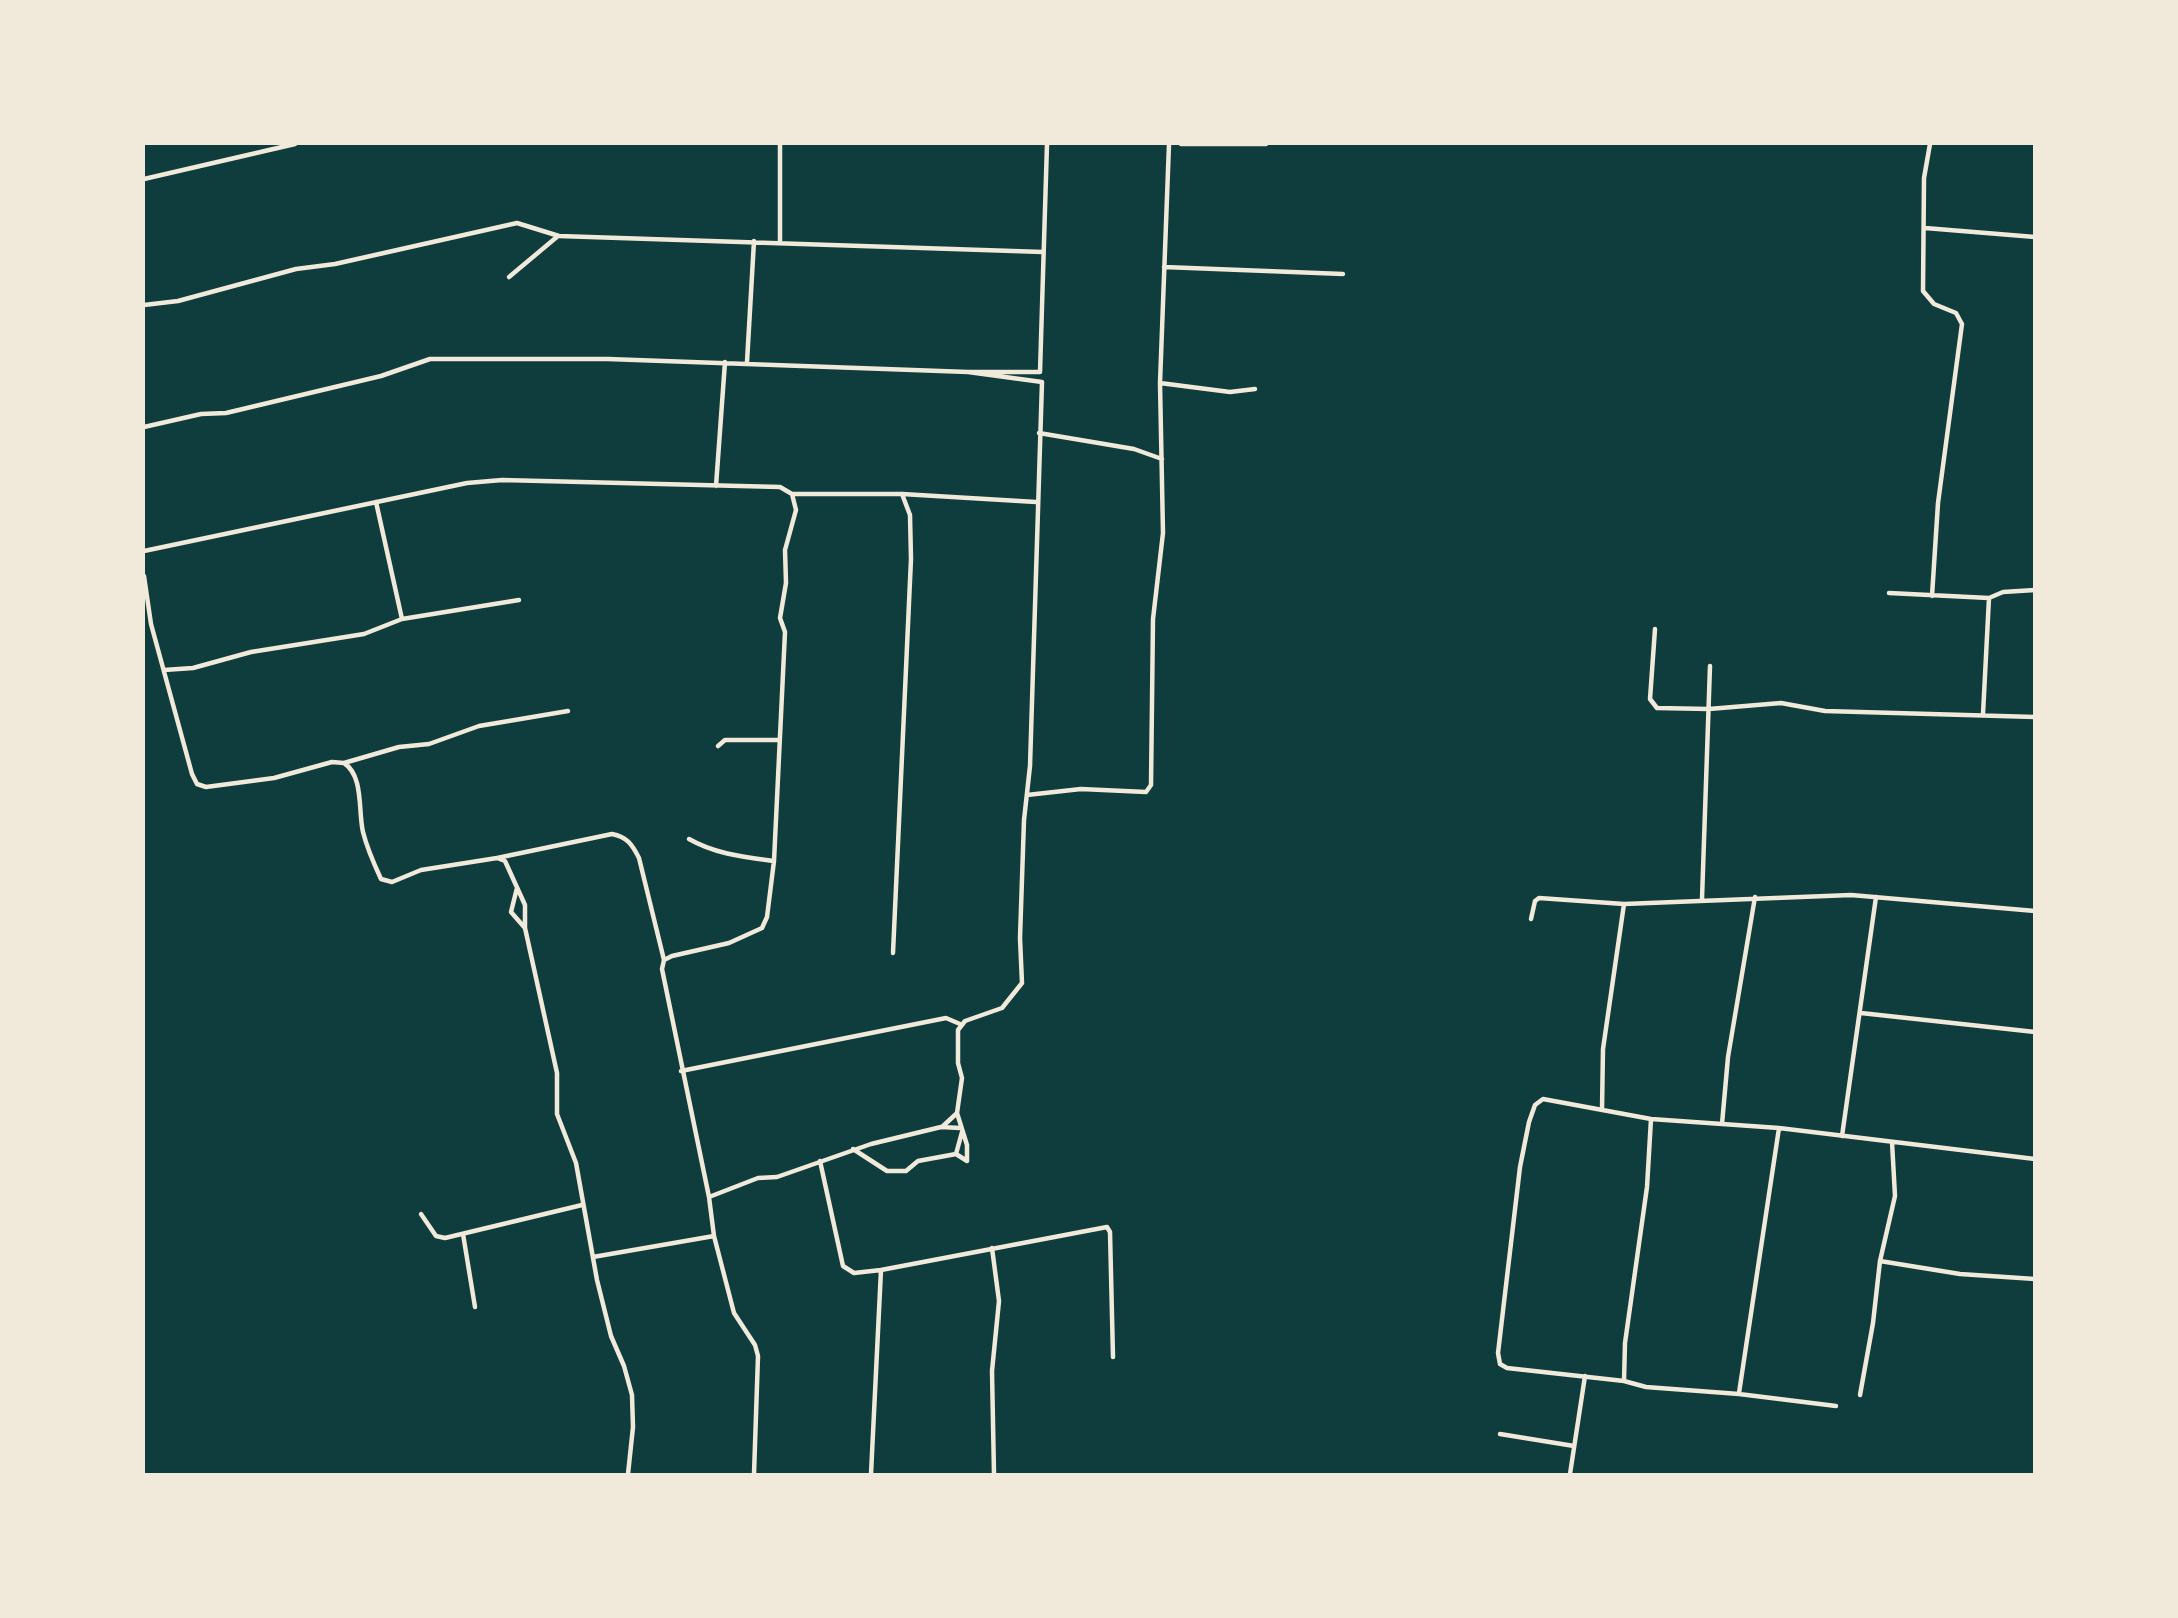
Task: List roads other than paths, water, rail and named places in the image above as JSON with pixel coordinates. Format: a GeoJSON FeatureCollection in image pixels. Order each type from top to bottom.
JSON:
{"type":"FeatureCollection","features":[{"type":"Feature","properties":{"kind":"street"},"geometry":{"type":"LineString","coordinates":[[144,179],[295,144]]}},
{"type":"Feature","properties":{"kind":"street"},"geometry":{"type":"LineString","coordinates":[[779,242],[780,144]]}},
{"type":"Feature","properties":{"kind":"street"},"geometry":{"type":"LineString","coordinates":[[144,426],[201,414],[226,413],[381,376],[430,359],[747,362],[968,372],[1040,372],[1047,144]]}},
{"type":"Feature","properties":{"kind":"street"},"geometry":{"type":"LineString","coordinates":[[1027,794],[1081,789],[1137,793],[1146,792],[1151,785],[1153,618],[1163,533],[1160,383],[1169,144]]}},
{"type":"Feature","properties":{"kind":"street"},"geometry":{"type":"LineString","coordinates":[[1181,144],[1266,144]]}},
{"type":"Feature","properties":{"kind":"street"},"geometry":{"type":"LineString","coordinates":[[1930,144],[1924,178],[1926,228],[1922,280],[1925,296],[1934,304],[1956,313],[1962,324],[1938,503],[1931,596]]}},
{"type":"Feature","properties":{"kind":"street"},"geometry":{"type":"LineString","coordinates":[[144,305],[178,300],[296,270],[335,264],[517,223],[559,236],[754,241],[991,253],[1043,252]]}},
{"type":"Feature","properties":{"kind":"street"},"geometry":{"type":"LineString","coordinates":[[1926,228],[2035,237]]}},
{"type":"Feature","properties":{"kind":"street"},"geometry":{"type":"LineString","coordinates":[[509,277],[559,236]]}},
{"type":"Feature","properties":{"kind":"street"},"geometry":{"type":"LineString","coordinates":[[747,362],[754,241]]}},
{"type":"Feature","properties":{"kind":"street"},"geometry":{"type":"LineString","coordinates":[[1164,267],[1343,274]]}},
{"type":"Feature","properties":{"kind":"street"},"geometry":{"type":"LineString","coordinates":[[716,486],[725,362]]}},
{"type":"Feature","properties":{"kind":"street"},"geometry":{"type":"LineString","coordinates":[[681,1071],[946,1018],[960,1024],[1002,1008],[1022,983],[1020,938],[1039,517],[1036,502],[1042,382],[968,372]]}},
{"type":"Feature","properties":{"kind":"street"},"geometry":{"type":"LineString","coordinates":[[1160,383],[1230,392],[1255,389]]}},
{"type":"Feature","properties":{"kind":"street"},"geometry":{"type":"LineString","coordinates":[[1040,433],[1134,449],[1162,459]]}},
{"type":"Feature","properties":{"kind":"street"},"geometry":{"type":"LineString","coordinates":[[144,551],[467,483],[502,480],[780,487],[792,494],[902,494],[1036,502]]}},
{"type":"Feature","properties":{"kind":"street"},"geometry":{"type":"LineString","coordinates":[[664,960],[706,946],[729,943],[761,928],[767,917],[774,860],[785,632],[780,618],[786,583],[785,550],[796,510],[792,494]]}},
{"type":"Feature","properties":{"kind":"street"},"geometry":{"type":"LineString","coordinates":[[893,953],[911,559],[910,515],[902,494]]}},
{"type":"Feature","properties":{"kind":"street"},"geometry":{"type":"LineString","coordinates":[[376,502],[402,619]]}},
{"type":"Feature","properties":{"kind":"street"},"geometry":{"type":"LineString","coordinates":[[144,576],[164,670],[197,784],[206,787],[274,778],[332,762],[344,763],[399,747],[429,744],[479,726],[568,711]]}},
{"type":"Feature","properties":{"kind":"street"},"geometry":{"type":"LineString","coordinates":[[1889,593],[1989,598],[2003,592],[2035,590]]}},
{"type":"Feature","properties":{"kind":"street"},"geometry":{"type":"LineString","coordinates":[[1983,714],[1989,598]]}},
{"type":"Feature","properties":{"kind":"street"},"geometry":{"type":"LineString","coordinates":[[164,670],[193,668],[251,652],[364,634],[402,619],[519,600]]}},
{"type":"Feature","properties":{"kind":"street"},"geometry":{"type":"LineString","coordinates":[[1655,629],[1651,704],[1657,708],[1710,709],[1781,703],[1825,711],[2035,717]]}},
{"type":"Feature","properties":{"kind":"street"},"geometry":{"type":"LineString","coordinates":[[1702,899],[1710,666]]}},
{"type":"Feature","properties":{"kind":"street"},"geometry":{"type":"LineString","coordinates":[[718,746],[725,740],[778,740]]}},
{"type":"Feature","properties":{"kind":"street"},"geometry":{"type":"LineString","coordinates":[[344,763],[352,771],[356,782],[363,833],[375,866],[385,882],[407,878],[421,870],[497,858],[612,834],[623,836],[633,845],[639,858],[664,960],[662,969],[709,1197],[714,1236],[734,1313],[758,1356],[754,1475]]}},
{"type":"Feature","properties":{"kind":"street"},"geometry":{"type":"LineString","coordinates":[[689,839],[704,848],[737,857],[774,860]]}},
{"type":"Feature","properties":{"kind":"street"},"geometry":{"type":"LineString","coordinates":[[497,858],[505,861],[525,905],[525,928],[557,1073],[557,1114],[576,1163],[582,1205],[611,1336],[624,1366],[632,1395],[633,1427],[628,1475]]}},
{"type":"Feature","properties":{"kind":"street"},"geometry":{"type":"LineString","coordinates":[[517,888],[511,912],[525,928]]}},
{"type":"Feature","properties":{"kind":"street"},"geometry":{"type":"LineString","coordinates":[[1531,919],[1535,901],[1539,898],[1624,904],[1808,894],[2035,911]]}},
{"type":"Feature","properties":{"kind":"street"},"geometry":{"type":"LineString","coordinates":[[1722,1124],[1728,1057],[1755,897]]}},
{"type":"Feature","properties":{"kind":"street"},"geometry":{"type":"LineString","coordinates":[[1842,1136],[1876,897]]}},
{"type":"Feature","properties":{"kind":"street"},"geometry":{"type":"LineString","coordinates":[[1602,1110],[1603,1049],[1624,904]]}},
{"type":"Feature","properties":{"kind":"street"},"geometry":{"type":"LineString","coordinates":[[1861,1013],[2035,1032]]}},
{"type":"Feature","properties":{"kind":"street"},"geometry":{"type":"LineString","coordinates":[[853,1149],[887,1171],[905,1171],[918,1161],[956,1154],[967,1161],[969,1153],[957,1113],[962,1078],[958,1063],[960,1024]]}},
{"type":"Feature","properties":{"kind":"street"},"geometry":{"type":"LineString","coordinates":[[1836,1406],[1739,1394],[1646,1387],[1624,1381],[1507,1368],[1500,1364],[1498,1353],[1520,1167],[1535,1105],[1543,1099],[1651,1119],[1779,1128],[2035,1159]]}},
{"type":"Feature","properties":{"kind":"street"},"geometry":{"type":"LineString","coordinates":[[941,1127],[957,1113]]}},
{"type":"Feature","properties":{"kind":"street"},"geometry":{"type":"LineString","coordinates":[[1624,1381],[1625,1343],[1645,1199],[1651,1119]]}},
{"type":"Feature","properties":{"kind":"street"},"geometry":{"type":"LineString","coordinates":[[709,1197],[758,1178],[777,1177],[853,1149],[941,1127],[961,1130]]}},
{"type":"Feature","properties":{"kind":"street"},"geometry":{"type":"LineString","coordinates":[[1739,1394],[1779,1128]]}},
{"type":"Feature","properties":{"kind":"street"},"geometry":{"type":"LineString","coordinates":[[956,1154],[961,1130]]}},
{"type":"Feature","properties":{"kind":"street"},"geometry":{"type":"LineString","coordinates":[[1860,1395],[1873,1323],[1880,1261],[1895,1196],[1892,1142]]}},
{"type":"Feature","properties":{"kind":"street"},"geometry":{"type":"LineString","coordinates":[[820,1161],[843,1266],[854,1273],[1107,1227],[1110,1232],[1113,1357]]}},
{"type":"Feature","properties":{"kind":"street"},"geometry":{"type":"LineString","coordinates":[[421,1213],[436,1236],[463,1234],[582,1205]]}},
{"type":"Feature","properties":{"kind":"street"},"geometry":{"type":"LineString","coordinates":[[463,1234],[475,1307]]}},
{"type":"Feature","properties":{"kind":"street"},"geometry":{"type":"LineString","coordinates":[[593,1257],[714,1236]]}},
{"type":"Feature","properties":{"kind":"street"},"geometry":{"type":"LineString","coordinates":[[992,1248],[999,1301],[992,1371],[994,1475]]}},
{"type":"Feature","properties":{"kind":"street"},"geometry":{"type":"LineString","coordinates":[[1880,1261],[1960,1274],[2035,1279]]}},
{"type":"Feature","properties":{"kind":"street"},"geometry":{"type":"LineString","coordinates":[[871,1475],[881,1270]]}},
{"type":"Feature","properties":{"kind":"street"},"geometry":{"type":"LineString","coordinates":[[1570,1475],[1584,1376]]}},
{"type":"Feature","properties":{"kind":"street"},"geometry":{"type":"LineString","coordinates":[[1500,1434],[1574,1446]]}}]}
